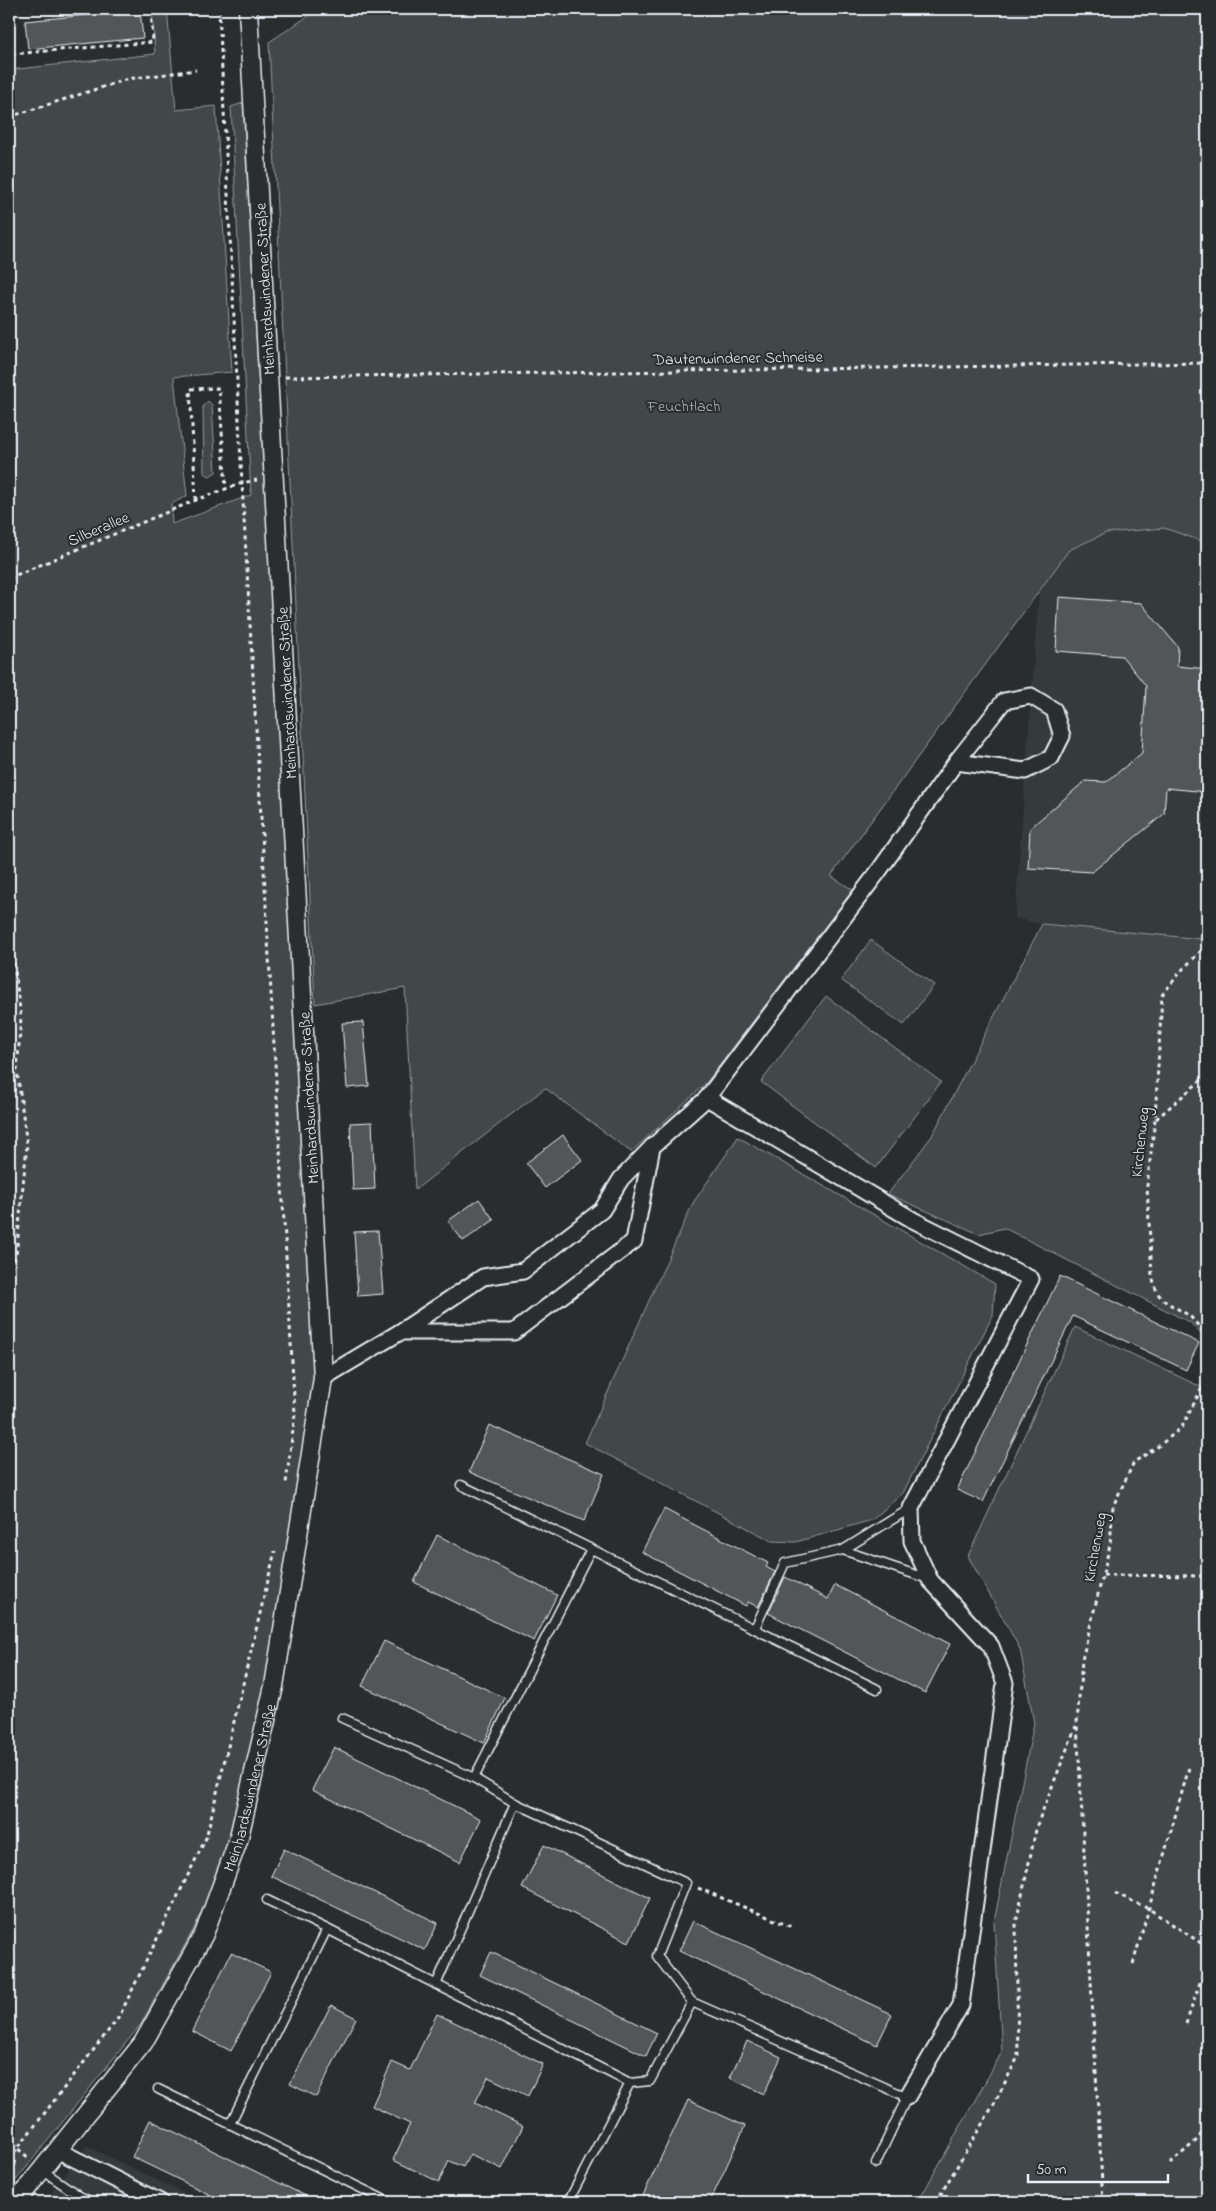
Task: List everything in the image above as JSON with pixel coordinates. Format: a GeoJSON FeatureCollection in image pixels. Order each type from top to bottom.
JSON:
{"type":"FeatureCollection","features":[{"type":"Feature","properties":{"kind":"street","name":"Meinhardswindener Straße"},"geometry":{"type":"LineString","coordinates":[[16,2202],[143,2043],[204,1934],[238,1841],[274,1686],[323,1378],[270,377],[248,9]]}},
{"type":"Feature","properties":{"kind":"street"},"geometry":{"type":"LineString","coordinates":[[323,1378],[400,1332],[483,1277],[523,1270],[602,1210],[621,1179],[652,1147],[707,1098],[878,872],[956,762],[1004,701],[1031,696],[1054,710],[1062,736],[1051,758],[1025,771],[956,762]]}},
{"type":"Feature","properties":{"kind":"street"},"geometry":{"type":"LineString","coordinates":[[707,1098],[913,1220],[1031,1279],[911,1508],[912,1542],[930,1580],[991,1646],[1005,1683],[961,2006],[907,2097]]}},
{"type":"Feature","properties":{"kind":"street"},"geometry":{"type":"LineString","coordinates":[[400,1332],[514,1332],[634,1241],[652,1147]]}},
{"type":"Feature","properties":{"kind":"street"},"geometry":{"type":"LineString","coordinates":[[57,2150],[160,2202]]}},
{"type":"Feature","properties":{"kind":"lane"},"geometry":{"type":"LineString","coordinates":[[462,1485],[877,1689]]}},
{"type":"Feature","properties":{"kind":"lane"},"geometry":{"type":"LineString","coordinates":[[755,1628],[785,1562],[843,1550],[911,1508]]}},
{"type":"Feature","properties":{"kind":"lane"},"geometry":{"type":"LineString","coordinates":[[474,1778],[591,1549]]}},
{"type":"Feature","properties":{"kind":"lane"},"geometry":{"type":"LineString","coordinates":[[843,1550],[930,1580]]}},
{"type":"Feature","properties":{"kind":"lane"},"geometry":{"type":"LineString","coordinates":[[342,1718],[474,1778],[515,1803],[686,1883],[657,1956],[692,2002],[907,2097],[876,2163]]}},
{"type":"Feature","properties":{"kind":"lane"},"geometry":{"type":"LineString","coordinates":[[436,1985],[515,1803]]}},
{"type":"Feature","properties":{"kind":"lane"},"geometry":{"type":"LineString","coordinates":[[267,1900],[630,2083],[650,2081],[692,2002]]}},
{"type":"Feature","properties":{"kind":"lane"},"geometry":{"type":"LineString","coordinates":[[230,2124],[327,1929]]}},
{"type":"Feature","properties":{"kind":"lane"},"geometry":{"type":"LineString","coordinates":[[568,2202],[630,2083]]}},
{"type":"Feature","properties":{"kind":"lane"},"geometry":{"type":"LineString","coordinates":[[158,2090],[390,2202]]}},
{"type":"Feature","properties":{"kind":"lane"},"geometry":{"type":"LineString","coordinates":[[42,2170],[80,2200],[92,2202]]}},
{"type":"Feature","properties":{"kind":"path"},"geometry":{"type":"LineString","coordinates":[[9,22],[12,54],[153,42],[151,9]]}},
{"type":"Feature","properties":{"kind":"path"},"geometry":{"type":"LineString","coordinates":[[219,9],[242,483],[295,1414],[286,1488]]}},
{"type":"Feature","properties":{"kind":"path"},"geometry":{"type":"LineString","coordinates":[[9,117],[128,79],[196,70]]}},
{"type":"Feature","properties":{"kind":"path","name":"Dautenwindener Schneise"},"geometry":{"type":"LineString","coordinates":[[270,377],[1207,363]]}},
{"type":"Feature","properties":{"kind":"path"},"geometry":{"type":"LineString","coordinates":[[196,500],[190,389],[219,388],[226,489]]}},
{"type":"Feature","properties":{"kind":"path","name":"Silberallee"},"geometry":{"type":"LineString","coordinates":[[9,578],[196,500],[242,483],[274,476]]}},
{"type":"Feature","properties":{"kind":"path"},"geometry":{"type":"LineString","coordinates":[[9,924],[21,1017],[17,1071],[27,1145],[16,1256],[9,1272]]}},
{"type":"Feature","properties":{"kind":"path","name":"Kirchenweg"},"geometry":{"type":"LineString","coordinates":[[1207,945],[1182,970],[1162,994],[1155,1119],[1147,1186],[1152,1276],[1157,1293],[1166,1302],[1190,1316],[1207,1336]]}},
{"type":"Feature","properties":{"kind":"path"},"geometry":{"type":"LineString","coordinates":[[1155,1119],[1207,1075]]}},
{"type":"Feature","properties":{"kind":"path","name":"Kirchenweg"},"geometry":{"type":"LineString","coordinates":[[1077,1723],[1082,1660],[1110,1545],[1113,1506],[1134,1462],[1158,1446],[1182,1426],[1207,1378]]}},
{"type":"Feature","properties":{"kind":"path"},"geometry":{"type":"LineString","coordinates":[[9,2159],[119,2017],[206,1838],[277,1544]]}},
{"type":"Feature","properties":{"kind":"path"},"geometry":{"type":"LineString","coordinates":[[1103,1575],[1207,1576]]}},
{"type":"Feature","properties":{"kind":"path"},"geometry":{"type":"LineString","coordinates":[[936,2202],[994,2104],[1018,2057],[1016,1923],[1037,1825],[1077,1723]]}},
{"type":"Feature","properties":{"kind":"path"},"geometry":{"type":"LineString","coordinates":[[1077,1723],[1103,2202]]}},
{"type":"Feature","properties":{"kind":"path"},"geometry":{"type":"LineString","coordinates":[[1133,1964],[1190,1764]]}},
{"type":"Feature","properties":{"kind":"path"},"geometry":{"type":"LineString","coordinates":[[686,1883],[794,1928]]}},
{"type":"Feature","properties":{"kind":"path"},"geometry":{"type":"LineString","coordinates":[[1114,1892],[1148,1909],[1207,1947]]}},
{"type":"Feature","properties":{"kind":"path"},"geometry":{"type":"LineString","coordinates":[[1186,2024],[1207,1962]]}},
{"type":"Feature","properties":{"kind":"path"},"geometry":{"type":"LineString","coordinates":[[1170,2164],[1198,2139],[1207,2125]]}},
{"type":"Feature","properties":{"kind":"path"},"geometry":{"type":"LineString","coordinates":[[9,2127],[17,2148]]}},
{"type":"Feature","properties":{"kind":"shaded area"},"geometry":{"type":"Polygon","coordinates":[[[1164,528],[1207,543],[1207,934],[1202,939],[1042,924],[1015,918],[1039,590],[1069,550],[1106,533],[1164,528]]]}},
{"type":"Feature","properties":{"kind":"shaded area"},"geometry":{"type":"Polygon","coordinates":[[[87,2146],[202,2202],[44,2202],[87,2146]]]}},
{"type":"Feature","properties":{"kind":"green space"},"geometry":{"type":"Polygon","coordinates":[[[152,9],[167,9],[176,110],[216,106],[232,372],[174,377],[187,496],[171,504],[172,524],[251,495],[231,107],[243,103],[315,1383],[269,1690],[233,1837],[196,1925],[141,2024],[9,2189],[9,70],[155,54],[152,9]]]}},
{"type":"Feature","properties":{"kind":"green space","name":"Feuchtlach"},"geometry":{"type":"Polygon","coordinates":[[[319,9],[1207,9],[1207,543],[1164,528],[1106,533],[1069,550],[831,876],[853,890],[706,1083],[631,1152],[545,1088],[415,1190],[405,988],[315,1004],[269,42],[319,9]]]}},
{"type":"Feature","properties":{"kind":"green space"},"geometry":{"type":"Polygon","coordinates":[[[208,401],[212,405],[216,472],[210,476],[204,473],[203,406],[208,401]]]}},
{"type":"Feature","properties":{"kind":"green space"},"geometry":{"type":"Polygon","coordinates":[[[1042,924],[1202,939],[1207,934],[1207,1341],[1191,1323],[1004,1228],[979,1234],[888,1194],[932,1136],[1042,924]]]}},
{"type":"Feature","properties":{"kind":"green space"},"geometry":{"type":"Polygon","coordinates":[[[871,940],[934,985],[904,1025],[841,980],[871,940]]]}},
{"type":"Feature","properties":{"kind":"green space"},"geometry":{"type":"Polygon","coordinates":[[[826,996],[941,1082],[876,1168],[761,1082],[826,996]]]}},
{"type":"Feature","properties":{"kind":"green space"},"geometry":{"type":"Polygon","coordinates":[[[738,1137],[995,1284],[993,1315],[903,1493],[872,1520],[796,1542],[772,1541],[585,1443],[693,1203],[738,1137]]]}},
{"type":"Feature","properties":{"kind":"green space"},"geometry":{"type":"Polygon","coordinates":[[[1075,1327],[1201,1387],[1207,1371],[1207,2202],[918,2202],[1002,2052],[994,1922],[1034,1723],[1020,1649],[968,1556],[1075,1327]]]}},
{"type":"Feature","properties":{"kind":"building"},"geometry":{"type":"Polygon","coordinates":[[[140,10],[143,38],[28,49],[25,21],[140,10]]]}},
{"type":"Feature","properties":{"kind":"building"},"geometry":{"type":"Polygon","coordinates":[[[1059,597],[1141,603],[1178,647],[1177,666],[1207,669],[1207,792],[1166,788],[1164,814],[1092,872],[1028,868],[1030,828],[1085,781],[1106,782],[1142,753],[1146,686],[1122,656],[1056,651],[1059,597]]]}},
{"type":"Feature","properties":{"kind":"building"},"geometry":{"type":"Polygon","coordinates":[[[363,1022],[369,1086],[347,1088],[342,1023],[363,1022]]]}},
{"type":"Feature","properties":{"kind":"building"},"geometry":{"type":"Polygon","coordinates":[[[372,1122],[375,1189],[353,1190],[350,1123],[372,1122]]]}},
{"type":"Feature","properties":{"kind":"building"},"geometry":{"type":"Polygon","coordinates":[[[563,1135],[582,1160],[545,1188],[526,1163],[563,1135]]]}},
{"type":"Feature","properties":{"kind":"building"},"geometry":{"type":"Polygon","coordinates":[[[479,1199],[494,1220],[463,1241],[448,1221],[479,1199]]]}},
{"type":"Feature","properties":{"kind":"building"},"geometry":{"type":"Polygon","coordinates":[[[378,1231],[383,1294],[358,1296],[354,1232],[378,1231]]]}},
{"type":"Feature","properties":{"kind":"building"},"geometry":{"type":"Polygon","coordinates":[[[1060,1276],[1199,1343],[1186,1370],[1073,1316],[983,1502],[957,1490],[1060,1276]]]}},
{"type":"Feature","properties":{"kind":"building"},"geometry":{"type":"Polygon","coordinates":[[[489,1425],[604,1474],[584,1521],[469,1472],[489,1425]]]}},
{"type":"Feature","properties":{"kind":"building"},"geometry":{"type":"Polygon","coordinates":[[[664,1509],[768,1563],[766,1567],[775,1572],[758,1607],[748,1602],[746,1606],[642,1552],[664,1509]]]}},
{"type":"Feature","properties":{"kind":"building"},"geometry":{"type":"Polygon","coordinates":[[[437,1535],[557,1595],[534,1641],[414,1582],[437,1535]]]}},
{"type":"Feature","properties":{"kind":"building"},"geometry":{"type":"Polygon","coordinates":[[[785,1577],[828,1599],[835,1585],[950,1644],[925,1693],[768,1613],[785,1577]]]}},
{"type":"Feature","properties":{"kind":"building"},"geometry":{"type":"Polygon","coordinates":[[[384,1641],[505,1698],[484,1743],[362,1686],[384,1641]]]}},
{"type":"Feature","properties":{"kind":"building"},"geometry":{"type":"Polygon","coordinates":[[[334,1747],[481,1819],[460,1862],[312,1790],[334,1747]]]}},
{"type":"Feature","properties":{"kind":"building"},"geometry":{"type":"Polygon","coordinates":[[[544,1845],[650,1898],[629,1942],[522,1888],[544,1845]]]}},
{"type":"Feature","properties":{"kind":"building"},"geometry":{"type":"Polygon","coordinates":[[[284,1849],[438,1923],[425,1950],[271,1876],[284,1849]]]}},
{"type":"Feature","properties":{"kind":"building"},"geometry":{"type":"Polygon","coordinates":[[[693,1921],[892,2014],[877,2045],[679,1951],[693,1921]]]}},
{"type":"Feature","properties":{"kind":"building"},"geometry":{"type":"Polygon","coordinates":[[[491,1952],[657,2033],[646,2056],[480,1975],[491,1952]]]}},
{"type":"Feature","properties":{"kind":"building"},"geometry":{"type":"Polygon","coordinates":[[[231,1953],[271,1972],[231,2051],[192,2031],[231,1953]]]}},
{"type":"Feature","properties":{"kind":"building"},"geometry":{"type":"Polygon","coordinates":[[[331,2005],[356,2018],[316,2097],[290,2084],[331,2005]]]}},
{"type":"Feature","properties":{"kind":"building"},"geometry":{"type":"Polygon","coordinates":[[[437,2014],[543,2064],[528,2096],[488,2077],[475,2103],[523,2126],[502,2169],[470,2154],[463,2167],[449,2161],[439,2182],[393,2160],[410,2124],[372,2106],[392,2062],[410,2070],[437,2014]]]}},
{"type":"Feature","properties":{"kind":"building"},"geometry":{"type":"Polygon","coordinates":[[[747,2041],[781,2057],[764,2094],[730,2078],[747,2041]]]}},
{"type":"Feature","properties":{"kind":"building"},"geometry":{"type":"Polygon","coordinates":[[[688,2100],[745,2126],[710,2202],[640,2202],[688,2100]]]}},
{"type":"Feature","properties":{"kind":"building"},"geometry":{"type":"Polygon","coordinates":[[[150,2120],[318,2202],[225,2202],[132,2157],[150,2120]]]}}]}
